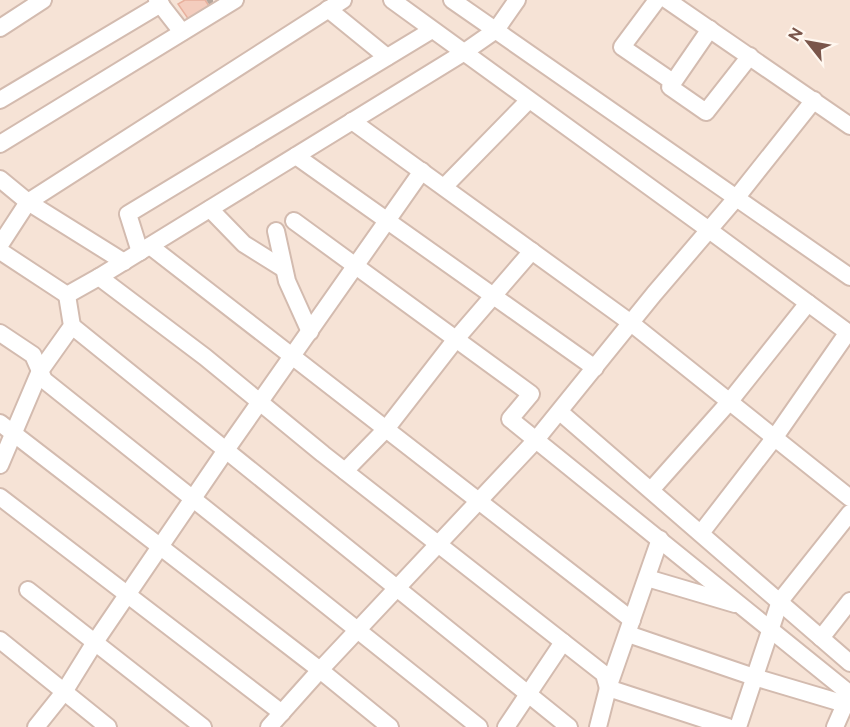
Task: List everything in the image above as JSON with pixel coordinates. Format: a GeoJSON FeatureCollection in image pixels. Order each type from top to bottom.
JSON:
{"type":"FeatureCollection","features":[{"type":"Feature","properties":{"kind":"street"},"geometry":{"type":"LineString","coordinates":[[0,28],[43,0]]}},
{"type":"Feature","properties":{"kind":"street"},"geometry":{"type":"LineString","coordinates":[[0,144],[235,0]]}},
{"type":"Feature","properties":{"kind":"street"},"geometry":{"type":"LineString","coordinates":[[0,245],[28,202],[343,0]]}},
{"type":"Feature","properties":{"kind":"street"},"geometry":{"type":"LineString","coordinates":[[392,0],[849,333],[775,437],[701,533]]}},
{"type":"Feature","properties":{"kind":"street"},"geometry":{"type":"LineString","coordinates":[[452,0],[850,276]]}},
{"type":"Feature","properties":{"kind":"street"},"geometry":{"type":"LineString","coordinates":[[67,295],[463,52],[496,30],[518,0]]}},
{"type":"Feature","properties":{"kind":"street"},"geometry":{"type":"LineString","coordinates":[[657,0],[622,47],[673,82]]}},
{"type":"Feature","properties":{"kind":"street"},"geometry":{"type":"LineString","coordinates":[[667,0],[850,126]]}},
{"type":"Feature","properties":{"kind":"street"},"geometry":{"type":"LineString","coordinates":[[0,100],[159,2],[182,32]]}},
{"type":"Feature","properties":{"kind":"street"},"geometry":{"type":"LineString","coordinates":[[328,9],[387,57]]}},
{"type":"Feature","properties":{"kind":"street"},"geometry":{"type":"LineString","coordinates":[[710,29],[670,87],[706,112],[750,56]]}},
{"type":"Feature","properties":{"kind":"street"},"geometry":{"type":"LineString","coordinates":[[432,30],[128,214],[145,249],[480,500],[630,627],[754,677],[848,696]]}},
{"type":"Feature","properties":{"kind":"street"},"geometry":{"type":"LineString","coordinates":[[444,187],[529,100]]}},
{"type":"Feature","properties":{"kind":"street"},"geometry":{"type":"LineString","coordinates":[[269,727],[358,629],[536,441],[814,100]]}},
{"type":"Feature","properties":{"kind":"street"},"geometry":{"type":"LineString","coordinates":[[352,121],[631,323],[850,498]]}},
{"type":"Feature","properties":{"kind":"street"},"geometry":{"type":"LineString","coordinates":[[296,156],[595,368]]}},
{"type":"Feature","properties":{"kind":"street"},"geometry":{"type":"LineString","coordinates":[[36,727],[64,692],[95,642],[226,450],[422,171]]}},
{"type":"Feature","properties":{"kind":"street"},"geometry":{"type":"LineString","coordinates":[[0,180],[28,202],[124,262]]}},
{"type":"Feature","properties":{"kind":"street"},"geometry":{"type":"LineString","coordinates":[[210,209],[244,244],[284,269]]}},
{"type":"Feature","properties":{"kind":"street"},"geometry":{"type":"LineString","coordinates":[[294,221],[531,394],[510,419],[660,539],[848,696]]}},
{"type":"Feature","properties":{"kind":"street"},"geometry":{"type":"LineString","coordinates":[[276,231],[286,281],[310,332]]}},
{"type":"Feature","properties":{"kind":"street"},"geometry":{"type":"LineString","coordinates":[[345,471],[386,429],[456,339],[532,250]]}},
{"type":"Feature","properties":{"kind":"street"},"geometry":{"type":"LineString","coordinates":[[0,251],[67,295],[72,326],[569,727]]}},
{"type":"Feature","properties":{"kind":"street"},"geometry":{"type":"LineString","coordinates":[[99,277],[205,357],[345,471],[604,674],[608,688]]}},
{"type":"Feature","properties":{"kind":"street"},"geometry":{"type":"LineString","coordinates":[[651,490],[730,401],[808,303]]}},
{"type":"Feature","properties":{"kind":"street"},"geometry":{"type":"LineString","coordinates":[[0,465],[7,428],[40,372],[72,326]]}},
{"type":"Feature","properties":{"kind":"street"},"geometry":{"type":"LineString","coordinates":[[0,333],[33,356],[44,380],[479,727]]}},
{"type":"Feature","properties":{"kind":"street"},"geometry":{"type":"LineString","coordinates":[[560,412],[850,663]]}},
{"type":"Feature","properties":{"kind":"street"},"geometry":{"type":"LineString","coordinates":[[7,428],[320,670],[390,727]]}},
{"type":"Feature","properties":{"kind":"street"},"geometry":{"type":"LineString","coordinates":[[0,497],[282,713]]}},
{"type":"Feature","properties":{"kind":"street"},"geometry":{"type":"LineString","coordinates":[[738,727],[780,601],[850,513]]}},
{"type":"Feature","properties":{"kind":"street"},"geometry":{"type":"LineString","coordinates":[[598,727],[608,688],[660,539]]}},
{"type":"Feature","properties":{"kind":"street"},"geometry":{"type":"LineString","coordinates":[[647,578],[741,606]]}},
{"type":"Feature","properties":{"kind":"street"},"geometry":{"type":"LineString","coordinates":[[27,590],[203,727]]}},
{"type":"Feature","properties":{"kind":"street"},"geometry":{"type":"LineString","coordinates":[[821,638],[850,601]]}},
{"type":"Feature","properties":{"kind":"street"},"geometry":{"type":"LineString","coordinates":[[0,640],[108,727]]}},
{"type":"Feature","properties":{"kind":"street"},"geometry":{"type":"LineString","coordinates":[[506,727],[563,642]]}},
{"type":"Feature","properties":{"kind":"street"},"geometry":{"type":"LineString","coordinates":[[608,688],[728,727]]}},
{"type":"Feature","properties":{"kind":"street"},"geometry":{"type":"LineString","coordinates":[[835,727],[848,696]]}},
{"type":"Feature","properties":{"kind":"shaded area"},"geometry":{"type":"Polygon","coordinates":[[[0,0],[850,0],[850,727],[0,727],[0,0]]]}},
{"type":"Feature","properties":{"kind":"building"},"geometry":{"type":"Polygon","coordinates":[[[185,0],[205,0],[209,6],[189,20],[178,4],[185,0]]]}}]}
